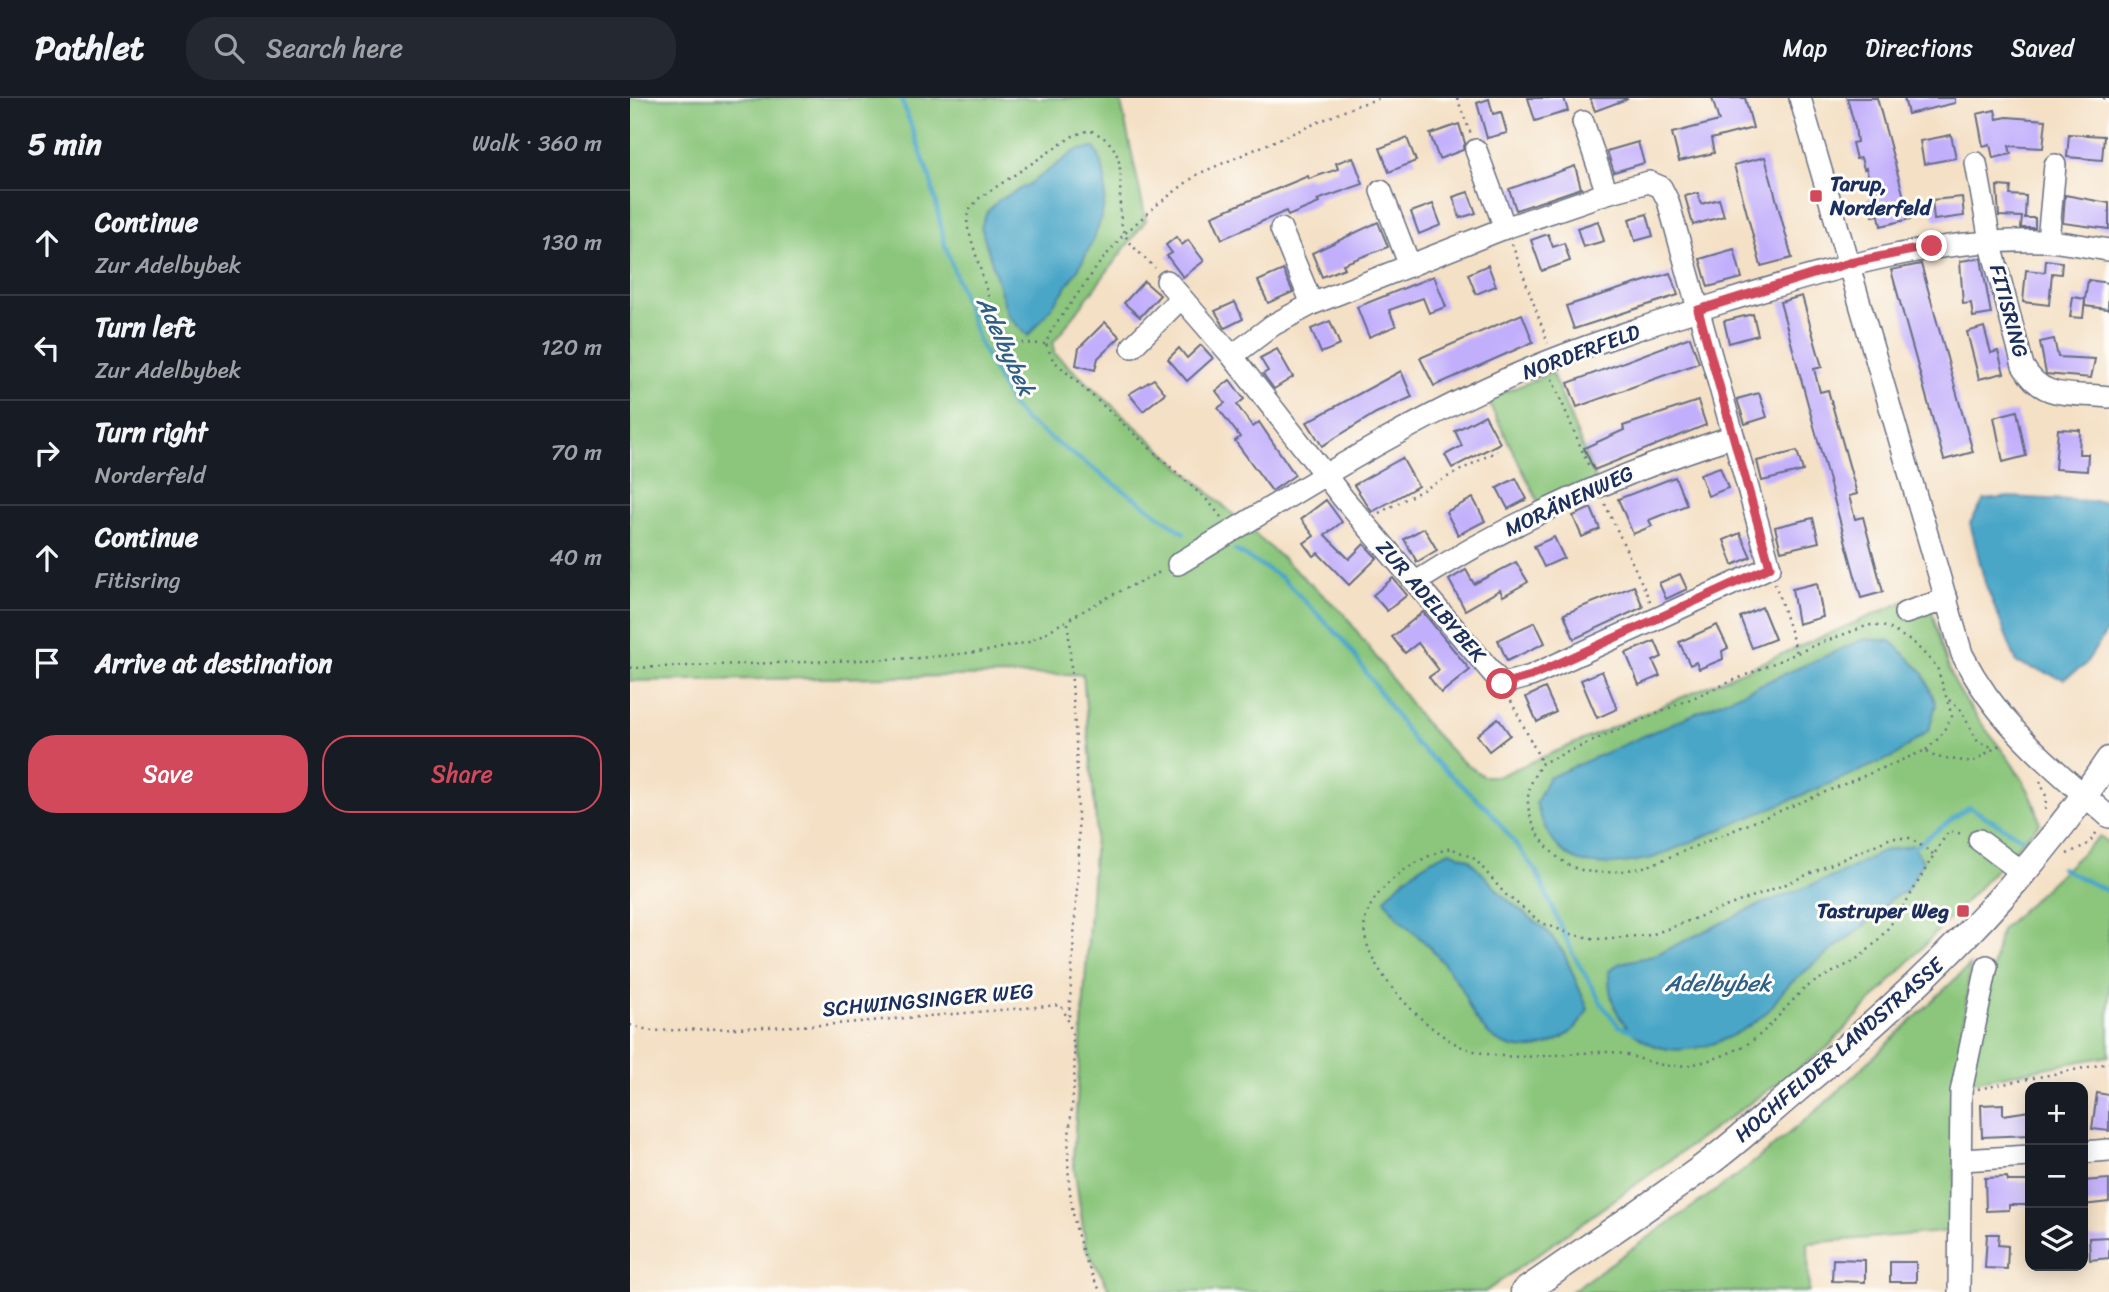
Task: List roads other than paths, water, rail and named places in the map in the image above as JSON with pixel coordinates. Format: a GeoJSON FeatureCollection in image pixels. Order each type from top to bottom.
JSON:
{"type":"FeatureCollection","features":[{"type":"Feature","properties":{"kind":"main road","name":"HOCHFELDER LANDSTRASSE"},"geometry":{"type":"LineString","coordinates":[[1524,1292],[1704,1166],[1843,1052],[1934,970],[2023,873],[2085,796],[2109,760]]}},
{"type":"Feature","properties":{"kind":"street"},"geometry":{"type":"LineString","coordinates":[[1800,98],[1962,654],[1979,686],[2001,718],[2041,760],[2109,817]]}},
{"type":"Feature","properties":{"kind":"street"},"geometry":{"type":"LineString","coordinates":[[1583,122],[1607,193]]}},
{"type":"Feature","properties":{"kind":"street"},"geometry":{"type":"LineString","coordinates":[[1476,150],[1506,228]]}},
{"type":"Feature","properties":{"kind":"street","name":"FITISRING"},"geometry":{"type":"LineString","coordinates":[[1976,163],[1990,242],[2023,366],[2030,379],[2044,391],[2109,397]]}},
{"type":"Feature","properties":{"kind":"street"},"geometry":{"type":"LineString","coordinates":[[2048,241],[2055,165]]}},
{"type":"Feature","properties":{"kind":"street"},"geometry":{"type":"LineString","coordinates":[[1232,356],[1273,325],[1312,304],[1506,228],[1607,193],[1649,182],[1661,187],[1668,201],[1731,437]]}},
{"type":"Feature","properties":{"kind":"street"},"geometry":{"type":"LineString","coordinates":[[1381,191],[1410,266]]}},
{"type":"Feature","properties":{"kind":"street"},"geometry":{"type":"LineString","coordinates":[[1281,229],[1312,304]]}},
{"type":"Feature","properties":{"kind":"street","name":"FITISRING"},"geometry":{"type":"LineString","coordinates":[[1849,263],[1932,246],[1990,242],[2048,241],[2109,250]]}},
{"type":"Feature","properties":{"kind":"street","name":"NORDERFELD"},"geometry":{"type":"LineString","coordinates":[[1178,564],[1327,474],[1475,394],[1550,361],[1698,310],[1849,263]]}},
{"type":"Feature","properties":{"kind":"street","name":"ZUR ADELBYBEK"},"geometry":{"type":"LineString","coordinates":[[1167,281],[1232,356],[1327,474],[1343,498],[1502,684],[1531,676],[1770,567],[1731,437]]}},
{"type":"Feature","properties":{"kind":"street"},"geometry":{"type":"LineString","coordinates":[[1132,346],[1180,299]]}},
{"type":"Feature","properties":{"kind":"street","name":"MORÄNENWEG"},"geometry":{"type":"LineString","coordinates":[[1416,582],[1505,530],[1597,486],[1653,462],[1731,437]]}},
{"type":"Feature","properties":{"kind":"street"},"geometry":{"type":"LineString","coordinates":[[1905,613],[1947,599]]}},
{"type":"Feature","properties":{"kind":"street"},"geometry":{"type":"LineString","coordinates":[[1979,840],[2023,873]]}},
{"type":"Feature","properties":{"kind":"street"},"geometry":{"type":"LineString","coordinates":[[1959,1292],[1961,1092],[1987,965]]}},
{"type":"Feature","properties":{"kind":"street"},"geometry":{"type":"LineString","coordinates":[[2088,1152],[2109,1150]]}},
{"type":"Feature","properties":{"kind":"street"},"geometry":{"type":"LineString","coordinates":[[1962,1160],[2025,1156]]}},
{"type":"Feature","properties":{"kind":"water"},"geometry":{"type":"Polygon","coordinates":[[[1095,148],[1104,172],[1105,197],[1099,223],[1076,273],[1028,336],[1008,316],[981,227],[987,212],[999,200],[1028,185],[1077,150],[1095,148]]]}},
{"type":"Feature","properties":{"kind":"water"},"geometry":{"type":"Polygon","coordinates":[[[2009,497],[2109,502],[2109,628],[2084,666],[2064,679],[2017,663],[1985,583],[1970,523],[1984,500],[2009,497]]]}},
{"type":"Feature","properties":{"kind":"water"},"geometry":{"type":"Polygon","coordinates":[[[1864,639],[1891,641],[1923,672],[1936,704],[1929,730],[1895,756],[1653,858],[1612,864],[1579,861],[1566,854],[1554,842],[1544,826],[1536,803],[1548,778],[1864,639]]]}},
{"type":"Feature","properties":{"kind":"water","name":"Adelbybek"},"geometry":{"type":"Polygon","coordinates":[[[1912,845],[1923,861],[1906,892],[1890,900],[1879,914],[1789,985],[1769,1010],[1740,1031],[1705,1046],[1669,1049],[1653,1045],[1637,1036],[1618,1015],[1610,990],[1609,971],[1620,963],[1653,956],[1759,905],[1840,874],[1883,851],[1912,845]]]}},
{"type":"Feature","properties":{"kind":"water"},"geometry":{"type":"Polygon","coordinates":[[[1450,851],[1469,859],[1504,897],[1547,931],[1564,953],[1588,1009],[1576,1027],[1558,1040],[1544,1046],[1521,1048],[1501,1043],[1492,1037],[1476,1020],[1462,989],[1444,964],[1395,914],[1385,899],[1414,871],[1450,851]]]}},
{"type":"Feature","properties":{"kind":"waterway","name":"Adelbybek"},"geometry":{"type":"LineString","coordinates":[[901,98],[931,181],[945,245],[979,342],[1012,406],[1026,421],[1184,533]]}},
{"type":"Feature","properties":{"kind":"waterway","name":"Adelbybek"},"geometry":{"type":"LineString","coordinates":[[1235,550],[1282,578],[1345,642],[1415,743],[1490,811],[1536,871],[1572,952],[1603,1006],[1619,1026],[1640,1034]]}},
{"type":"Feature","properties":{"kind":"waterway","name":"Adelbybek"},"geometry":{"type":"LineString","coordinates":[[1909,851],[1969,807],[2023,839]]}},
{"type":"Feature","properties":{"kind":"waterway","name":"Adelbybek"},"geometry":{"type":"LineString","coordinates":[[2061,868],[2109,892]]}},
{"type":"Feature","properties":{"kind":"place","name":"Tarup, Norderfeld"},"geometry":{"type":"Point","coordinates":[1816,196]}},
{"type":"Feature","properties":{"kind":"place","name":"Tastruper Weg"},"geometry":{"type":"Point","coordinates":[1963,911]}}]}
